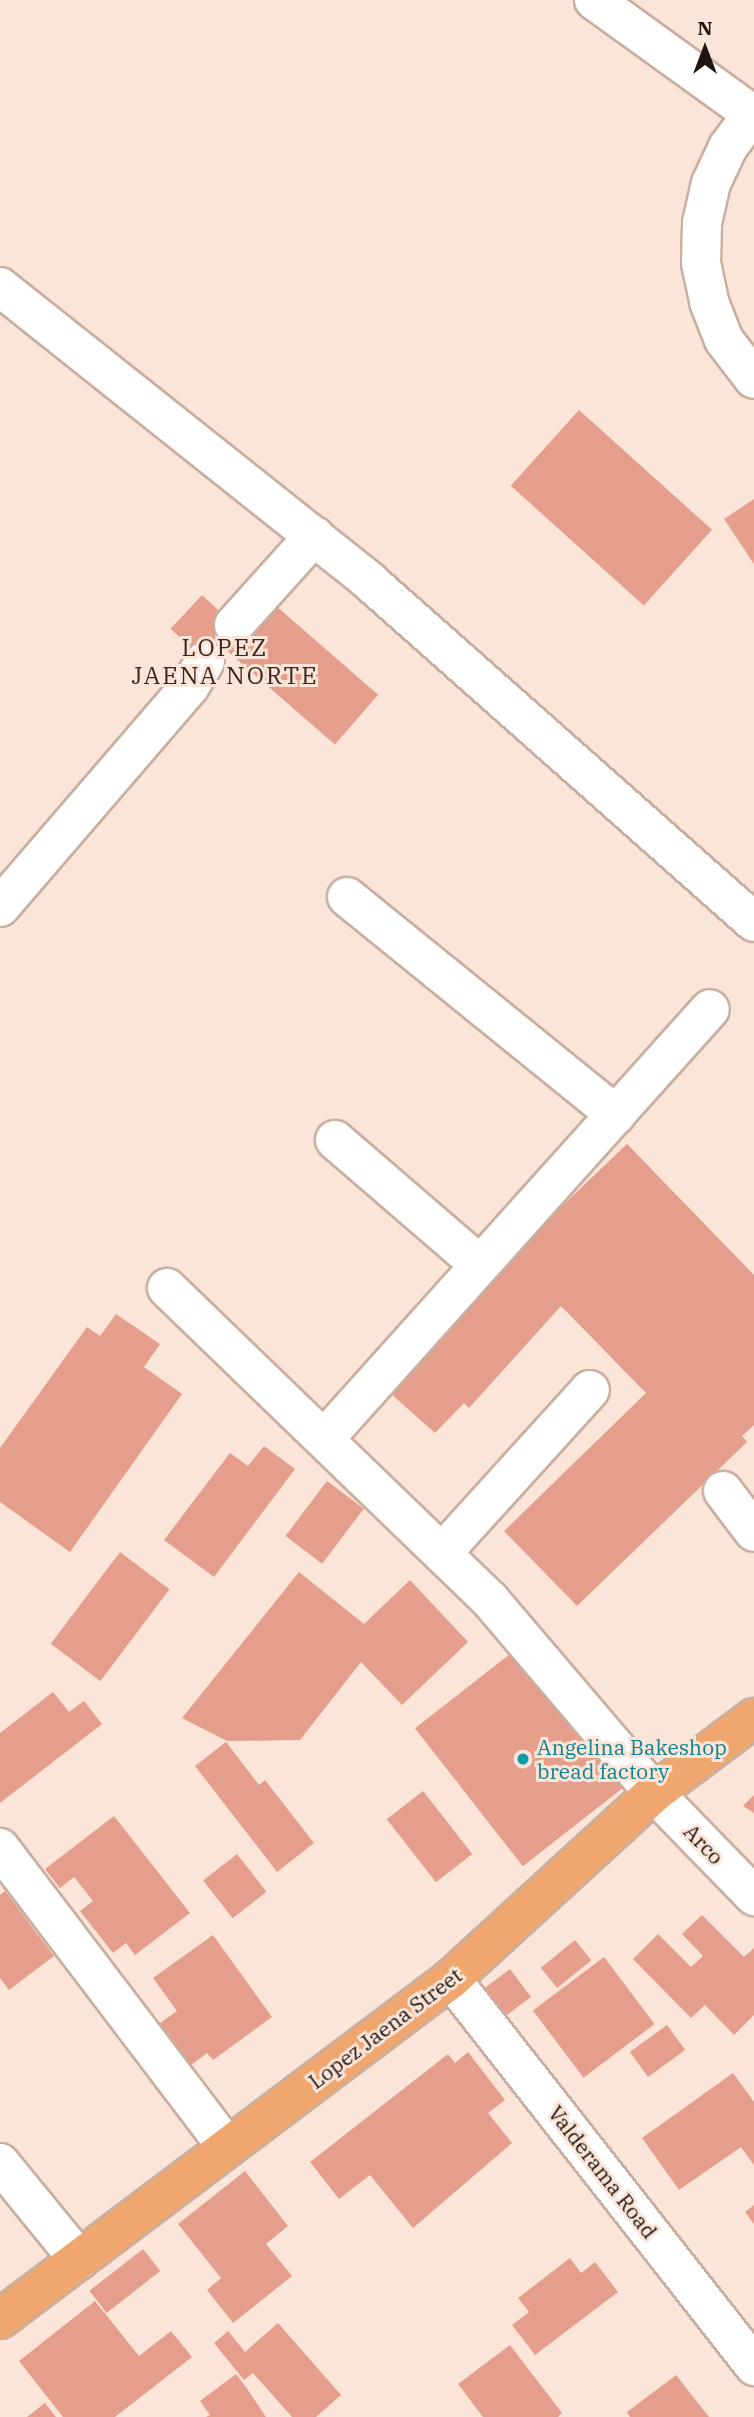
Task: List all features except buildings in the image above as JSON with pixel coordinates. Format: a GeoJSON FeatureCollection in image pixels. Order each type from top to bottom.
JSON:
{"type":"FeatureCollection","features":[{"type":"Feature","properties":{"kind":"main road","name":"Lopez Jaena Street"},"geometry":{"type":"LineString","coordinates":[[0,2319],[452,1979],[654,1793],[754,1718]]}},
{"type":"Feature","properties":{"kind":"street"},"geometry":{"type":"LineString","coordinates":[[594,0],[753,113],[728,147],[711,183],[702,223],[701,262],[709,302],[724,340],[754,379]]}},
{"type":"Feature","properties":{"kind":"street"},"geometry":{"type":"LineString","coordinates":[[0,287],[314,536],[754,922]]}},
{"type":"Feature","properties":{"kind":"street"},"geometry":{"type":"LineString","coordinates":[[234,625],[314,536]]}},
{"type":"Feature","properties":{"kind":"street"},"geometry":{"type":"LineString","coordinates":[[0,907],[190,686],[205,661]]}},
{"type":"Feature","properties":{"kind":"street"},"geometry":{"type":"LineString","coordinates":[[347,897],[616,1115]]}},
{"type":"Feature","properties":{"kind":"street"},"geometry":{"type":"LineString","coordinates":[[325,1438],[710,1009]]}},
{"type":"Feature","properties":{"kind":"street"},"geometry":{"type":"LineString","coordinates":[[335,1140],[480,1265]]}},
{"type":"Feature","properties":{"kind":"street","name":"Arco"},"geometry":{"type":"LineString","coordinates":[[167,1288],[490,1600],[654,1793],[754,1896]]}},
{"type":"Feature","properties":{"kind":"street"},"geometry":{"type":"LineString","coordinates":[[442,1553],[590,1390]]}},
{"type":"Feature","properties":{"kind":"street"},"geometry":{"type":"LineString","coordinates":[[723,1491],[754,1532]]}},
{"type":"Feature","properties":{"kind":"street"},"geometry":{"type":"LineString","coordinates":[[0,1848],[227,2147]]}},
{"type":"Feature","properties":{"kind":"street","name":"Valderama Road"},"geometry":{"type":"LineString","coordinates":[[452,1979],[754,2366]]}},
{"type":"Feature","properties":{"kind":"street"},"geometry":{"type":"LineString","coordinates":[[0,2163],[79,2260]]}},
{"type":"Feature","properties":{"kind":"place","name":"Angelina Bakeshop bread factory"},"geometry":{"type":"Point","coordinates":[523,1759]}},
{"type":"Feature","properties":{"kind":"district","name":"LOPEZ JAENA NORTE"},"geometry":{"type":"Point","coordinates":[225,662]}}]}
